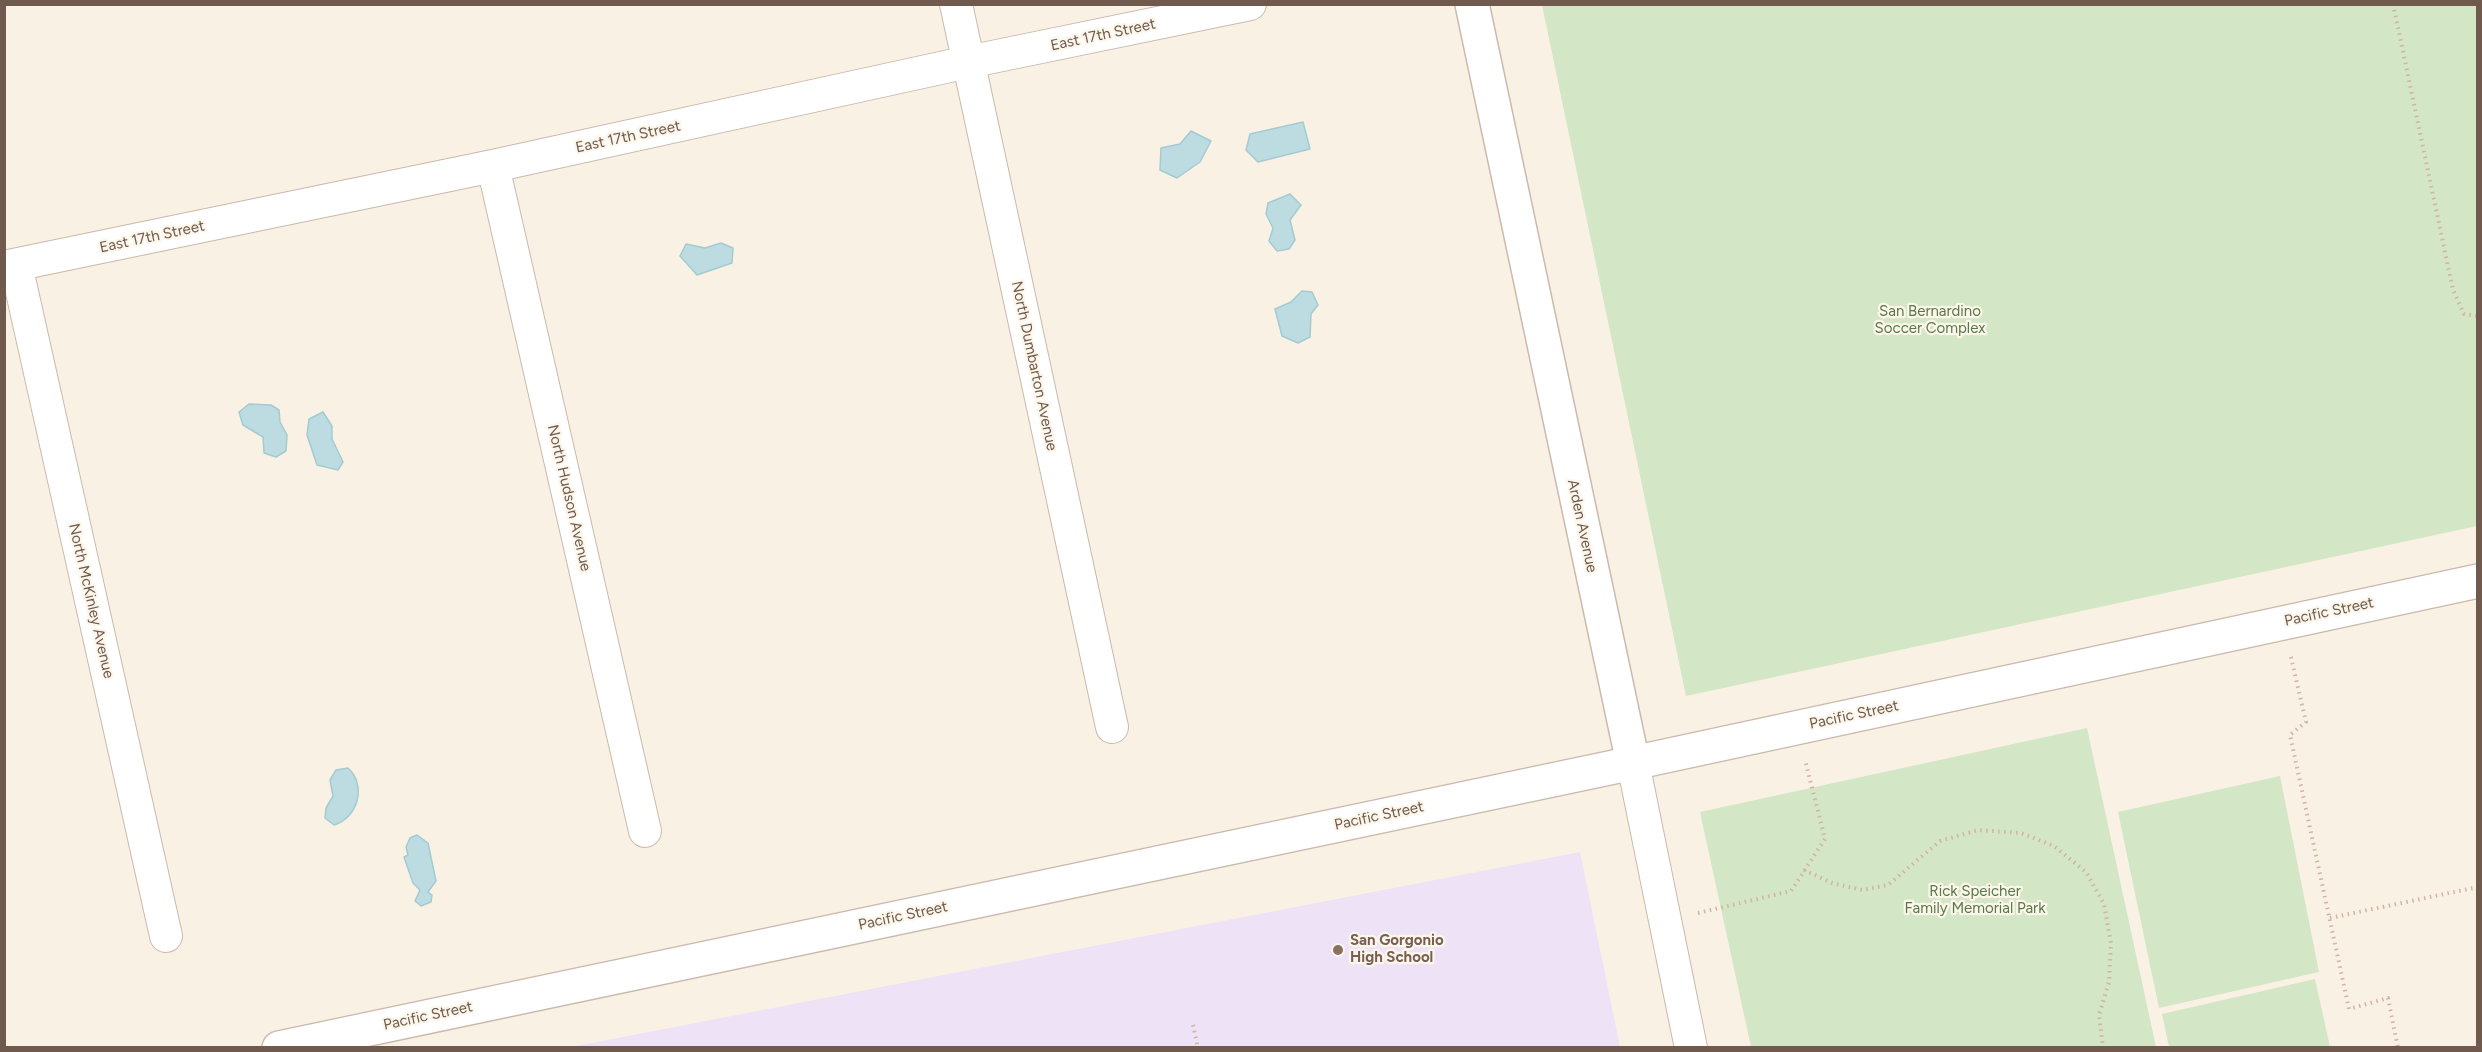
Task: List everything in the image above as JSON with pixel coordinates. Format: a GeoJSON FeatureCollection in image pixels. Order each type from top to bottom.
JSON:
{"type":"FeatureCollection","features":[{"type":"Feature","properties":{"kind":"street","name":"North Dumbarton Avenue"},"geometry":{"type":"LineString","coordinates":[[956,4],[1112,727]]}},
{"type":"Feature","properties":{"kind":"street","name":"East 17th Street"},"geometry":{"type":"LineString","coordinates":[[10,266],[493,166],[968,62],[1250,4]]}},
{"type":"Feature","properties":{"kind":"street","name":"Arden Avenue"},"geometry":{"type":"LineString","coordinates":[[1472,4],[1691,1047]]}},
{"type":"Feature","properties":{"kind":"street","name":"North Hudson Avenue"},"geometry":{"type":"LineString","coordinates":[[493,166],[645,831]]}},
{"type":"Feature","properties":{"kind":"street","name":"North McKinley Avenue"},"geometry":{"type":"LineString","coordinates":[[10,266],[166,936]]}},
{"type":"Feature","properties":{"kind":"street","name":"Pacific Street"},"geometry":{"type":"LineString","coordinates":[[279,1047],[1633,763],[2478,580]]}},
{"type":"Feature","properties":{"kind":"path"},"geometry":{"type":"LineString","coordinates":[[2393,4],[2453,290],[2464,314],[2478,316]]}},
{"type":"Feature","properties":{"kind":"path"},"geometry":{"type":"LineString","coordinates":[[2283,622],[2306,722],[2290,735],[2349,1009],[2388,998],[2398,1047]]}},
{"type":"Feature","properties":{"kind":"path"},"geometry":{"type":"LineString","coordinates":[[1665,920],[1791,891],[1825,839],[1797,728]]}},
{"type":"Feature","properties":{"kind":"path"},"geometry":{"type":"LineString","coordinates":[[1804,870],[1833,883],[1862,890],[1888,885],[1940,841],[1978,831],[2021,833],[2054,846],[2086,872],[2104,904],[2111,943],[2109,982],[2099,1015],[2103,1047]]}},
{"type":"Feature","properties":{"kind":"path"},"geometry":{"type":"LineString","coordinates":[[2330,918],[2478,887]]}},
{"type":"Feature","properties":{"kind":"path"},"geometry":{"type":"LineString","coordinates":[[1193,1025],[1198,1047]]}},
{"type":"Feature","properties":{"kind":"shaded area","name":"San Gorgonio High School"},"geometry":{"type":"Polygon","coordinates":[[[1580,852],[1620,1047],[571,1047],[1580,852]]]}},
{"type":"Feature","properties":{"kind":"green space","name":"San Bernardino Soccer Complex"},"geometry":{"type":"Polygon","coordinates":[[[1542,5],[2477,5],[2477,526],[1686,696],[1542,5]]]}},
{"type":"Feature","properties":{"kind":"green space","name":"Rick Speicher Family Memorial Park"},"geometry":{"type":"Polygon","coordinates":[[[2087,728],[2156,1047],[1751,1047],[1700,812],[2087,728]]]}},
{"type":"Feature","properties":{"kind":"green space"},"geometry":{"type":"Polygon","coordinates":[[[2280,776],[2319,972],[2159,1008],[2118,812],[2280,776]]]}},
{"type":"Feature","properties":{"kind":"green space"},"geometry":{"type":"Polygon","coordinates":[[[2315,979],[2330,1047],[2169,1047],[2162,1014],[2315,979]]]}},
{"type":"Feature","properties":{"kind":"water"},"geometry":{"type":"Polygon","coordinates":[[[1303,122],[1310,149],[1258,162],[1246,150],[1250,134],[1303,122]]]}},
{"type":"Feature","properties":{"kind":"water"},"geometry":{"type":"Polygon","coordinates":[[[1191,131],[1211,141],[1200,162],[1177,178],[1160,170],[1161,148],[1180,144],[1191,131]]]}},
{"type":"Feature","properties":{"kind":"water"},"geometry":{"type":"Polygon","coordinates":[[[1290,194],[1301,205],[1290,220],[1295,240],[1289,249],[1277,251],[1269,241],[1273,228],[1266,214],[1268,203],[1290,194]]]}},
{"type":"Feature","properties":{"kind":"water"},"geometry":{"type":"Polygon","coordinates":[[[721,243],[733,248],[732,263],[697,275],[680,256],[686,244],[705,248],[721,243]]]}},
{"type":"Feature","properties":{"kind":"water"},"geometry":{"type":"Polygon","coordinates":[[[1302,291],[1312,292],[1318,305],[1311,314],[1310,337],[1298,343],[1282,336],[1275,309],[1291,302],[1302,291]]]}},
{"type":"Feature","properties":{"kind":"water"},"geometry":{"type":"Polygon","coordinates":[[[249,404],[271,405],[279,410],[280,422],[287,435],[286,451],[276,457],[264,453],[263,437],[243,425],[239,412],[249,404]]]}},
{"type":"Feature","properties":{"kind":"water"},"geometry":{"type":"Polygon","coordinates":[[[323,412],[332,426],[332,439],[343,462],[338,470],[317,465],[307,435],[309,419],[323,412]]]}},
{"type":"Feature","properties":{"kind":"water"},"geometry":{"type":"Polygon","coordinates":[[[348,768],[357,783],[357,800],[349,816],[334,825],[325,818],[326,808],[333,796],[330,780],[336,770],[348,768]]]}},
{"type":"Feature","properties":{"kind":"water"},"geometry":{"type":"Polygon","coordinates":[[[417,835],[428,843],[436,881],[428,892],[432,895],[431,902],[421,906],[415,901],[420,890],[413,883],[404,857],[408,855],[406,847],[410,838],[417,835]]]}},
{"type":"Feature","properties":{"kind":"place","name":"San Gorgonio High School"},"geometry":{"type":"Point","coordinates":[1338,950]}}]}
